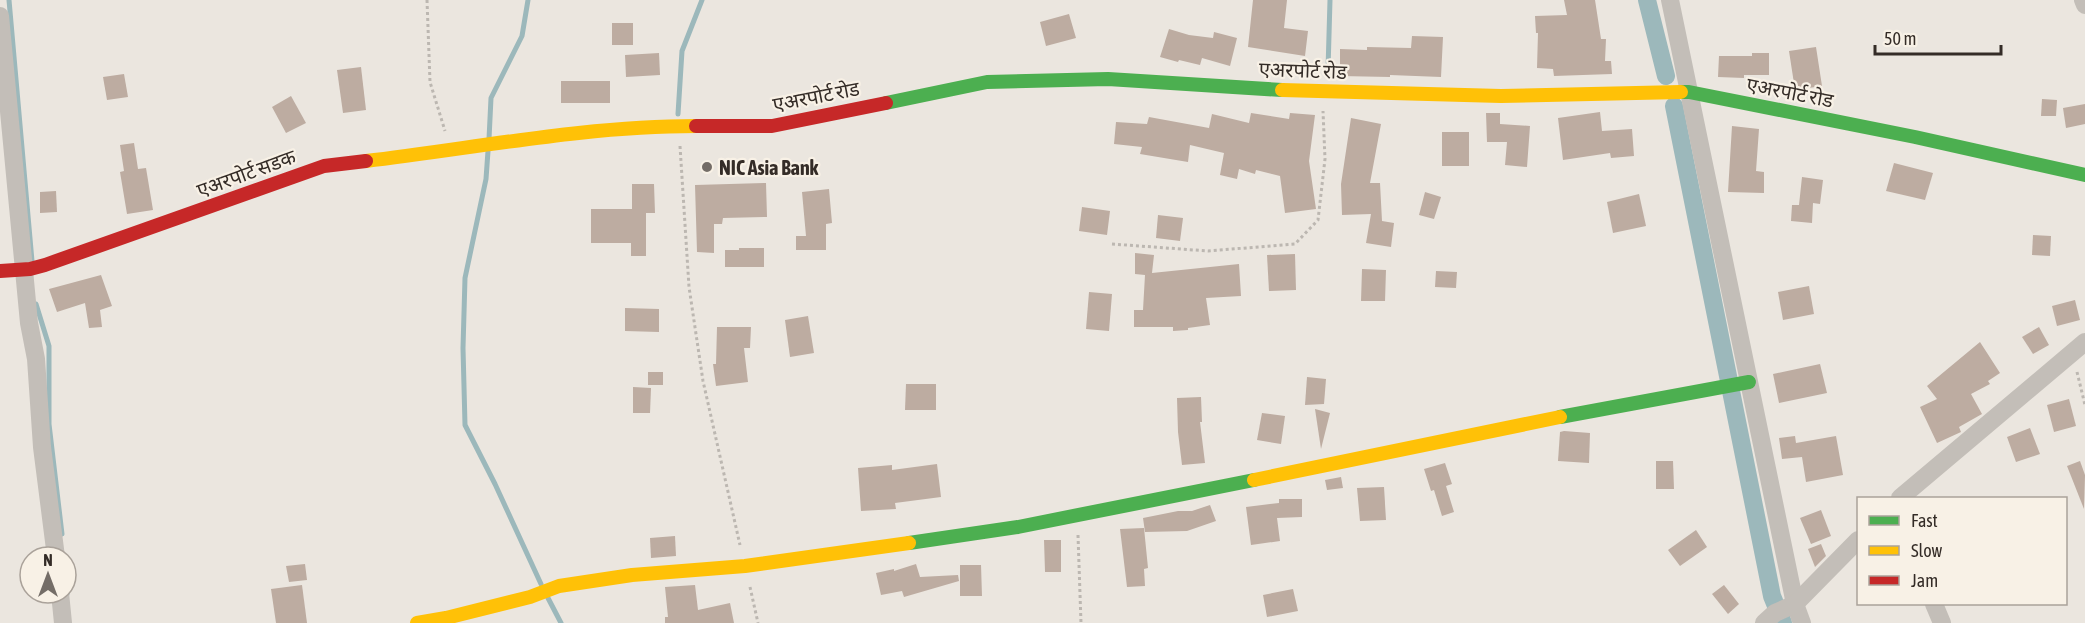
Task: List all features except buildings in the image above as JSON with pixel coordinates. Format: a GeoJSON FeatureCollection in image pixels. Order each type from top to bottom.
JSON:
{"type":"FeatureCollection","features":[{"type":"Feature","properties":{"kind":"street"},"geometry":{"type":"LineString","coordinates":[[1670,0],[1745,383],[1780,612]]}},
{"type":"Feature","properties":{"kind":"street"},"geometry":{"type":"LineString","coordinates":[[2083,0],[2085,5]]}},
{"type":"Feature","properties":{"kind":"street"},"geometry":{"type":"LineString","coordinates":[[0,16],[27,270],[29,323],[36,359],[42,447],[54,545]]}},
{"type":"Feature","properties":{"kind":"street","name":"एअरपोर्ट रोड"},"geometry":{"type":"LineString","coordinates":[[466,148],[515,140],[679,126],[772,126],[987,82],[1108,79],[1323,91],[1501,96],[1689,92],[1916,137],[2085,175]]}},
{"type":"Feature","properties":{"kind":"street","name":"एअरपोर्ट सडक"},"geometry":{"type":"LineString","coordinates":[[27,270],[324,166],[466,148]]}},
{"type":"Feature","properties":{"kind":"street"},"geometry":{"type":"LineString","coordinates":[[0,271],[27,270]]}},
{"type":"Feature","properties":{"kind":"street"},"geometry":{"type":"LineString","coordinates":[[1901,497],[2079,348]]}},
{"type":"Feature","properties":{"kind":"street"},"geometry":{"type":"LineString","coordinates":[[417,623],[530,597],[560,586],[632,575],[745,566],[1018,527],[1500,428],[1745,383]]}},
{"type":"Feature","properties":{"kind":"street"},"geometry":{"type":"LineString","coordinates":[[1780,612],[1857,541]]}},
{"type":"Feature","properties":{"kind":"street"},"geometry":{"type":"LineString","coordinates":[[61,605],[63,623]]}},
{"type":"Feature","properties":{"kind":"street"},"geometry":{"type":"LineString","coordinates":[[1935,605],[1942,623]]}},
{"type":"Feature","properties":{"kind":"street"},"geometry":{"type":"LineString","coordinates":[[1780,612],[1802,623]]}},
{"type":"Feature","properties":{"kind":"path"},"geometry":{"type":"LineString","coordinates":[[427,0],[430,82],[452,151]]}},
{"type":"Feature","properties":{"kind":"path"},"geometry":{"type":"LineString","coordinates":[[1112,244],[1208,251],[1295,244],[1318,220],[1325,159],[1323,91]]}},
{"type":"Feature","properties":{"kind":"path"},"geometry":{"type":"LineString","coordinates":[[679,126],[689,287],[704,381],[758,623]]}},
{"type":"Feature","properties":{"kind":"path"},"geometry":{"type":"LineString","coordinates":[[2079,348],[2085,405]]}},
{"type":"Feature","properties":{"kind":"path"},"geometry":{"type":"LineString","coordinates":[[1078,516],[1081,623]]}},
{"type":"Feature","properties":{"kind":"waterway"},"geometry":{"type":"LineString","coordinates":[[9,0],[32,261]]}},
{"type":"Feature","properties":{"kind":"waterway"},"geometry":{"type":"LineString","coordinates":[[489,139],[491,98],[522,36],[528,0]]}},
{"type":"Feature","properties":{"kind":"waterway"},"geometry":{"type":"LineString","coordinates":[[678,114],[682,51],[702,0]]}},
{"type":"Feature","properties":{"kind":"waterway"},"geometry":{"type":"LineString","coordinates":[[1328,70],[1330,0]]}},
{"type":"Feature","properties":{"kind":"waterway"},"geometry":{"type":"LineString","coordinates":[[1647,0],[1666,76]]}},
{"type":"Feature","properties":{"kind":"waterway"},"geometry":{"type":"LineString","coordinates":[[1674,106],[1772,596],[1783,623]]}},
{"type":"Feature","properties":{"kind":"waterway"},"geometry":{"type":"LineString","coordinates":[[488,151],[486,179],[465,278],[463,348],[465,425],[541,584]]}},
{"type":"Feature","properties":{"kind":"waterway"},"geometry":{"type":"LineString","coordinates":[[36,304],[49,346],[49,424],[62,534]]}},
{"type":"Feature","properties":{"kind":"waterway"},"geometry":{"type":"LineString","coordinates":[[548,598],[561,623]]}},
{"type":"Feature","properties":{"kind":"traffic: fast"},"geometry":{"type":"LineString","coordinates":[[886,103],[987,82],[1108,79],[1282,90]]}},
{"type":"Feature","properties":{"kind":"traffic: fast"},"geometry":{"type":"LineString","coordinates":[[1681,92],[1915,137],[2085,175]]}},
{"type":"Feature","properties":{"kind":"traffic: fast"},"geometry":{"type":"LineString","coordinates":[[1560,417],[1749,382]]}},
{"type":"Feature","properties":{"kind":"traffic: fast"},"geometry":{"type":"LineString","coordinates":[[909,543],[1018,527],[1254,480]]}},
{"type":"Feature","properties":{"kind":"traffic: slow"},"geometry":{"type":"LineString","coordinates":[[1282,90],[1501,96],[1681,92]]}},
{"type":"Feature","properties":{"kind":"traffic: slow"},"geometry":{"type":"LineString","coordinates":[[366,161],[572,134],[696,126]]}},
{"type":"Feature","properties":{"kind":"traffic: slow"},"geometry":{"type":"LineString","coordinates":[[1254,480],[1560,417]]}},
{"type":"Feature","properties":{"kind":"traffic: slow"},"geometry":{"type":"LineString","coordinates":[[417,623],[530,597],[559,586],[632,575],[745,566],[909,543]]}},
{"type":"Feature","properties":{"kind":"traffic: jam"},"geometry":{"type":"LineString","coordinates":[[696,126],[772,126],[886,103]]}},
{"type":"Feature","properties":{"kind":"traffic: jam"},"geometry":{"type":"LineString","coordinates":[[0,271],[30,269],[45,265],[324,166],[366,161]]}},
{"type":"Feature","properties":{"kind":"place","name":"NIC Asia Bank"},"geometry":{"type":"Point","coordinates":[707,167]}}]}
